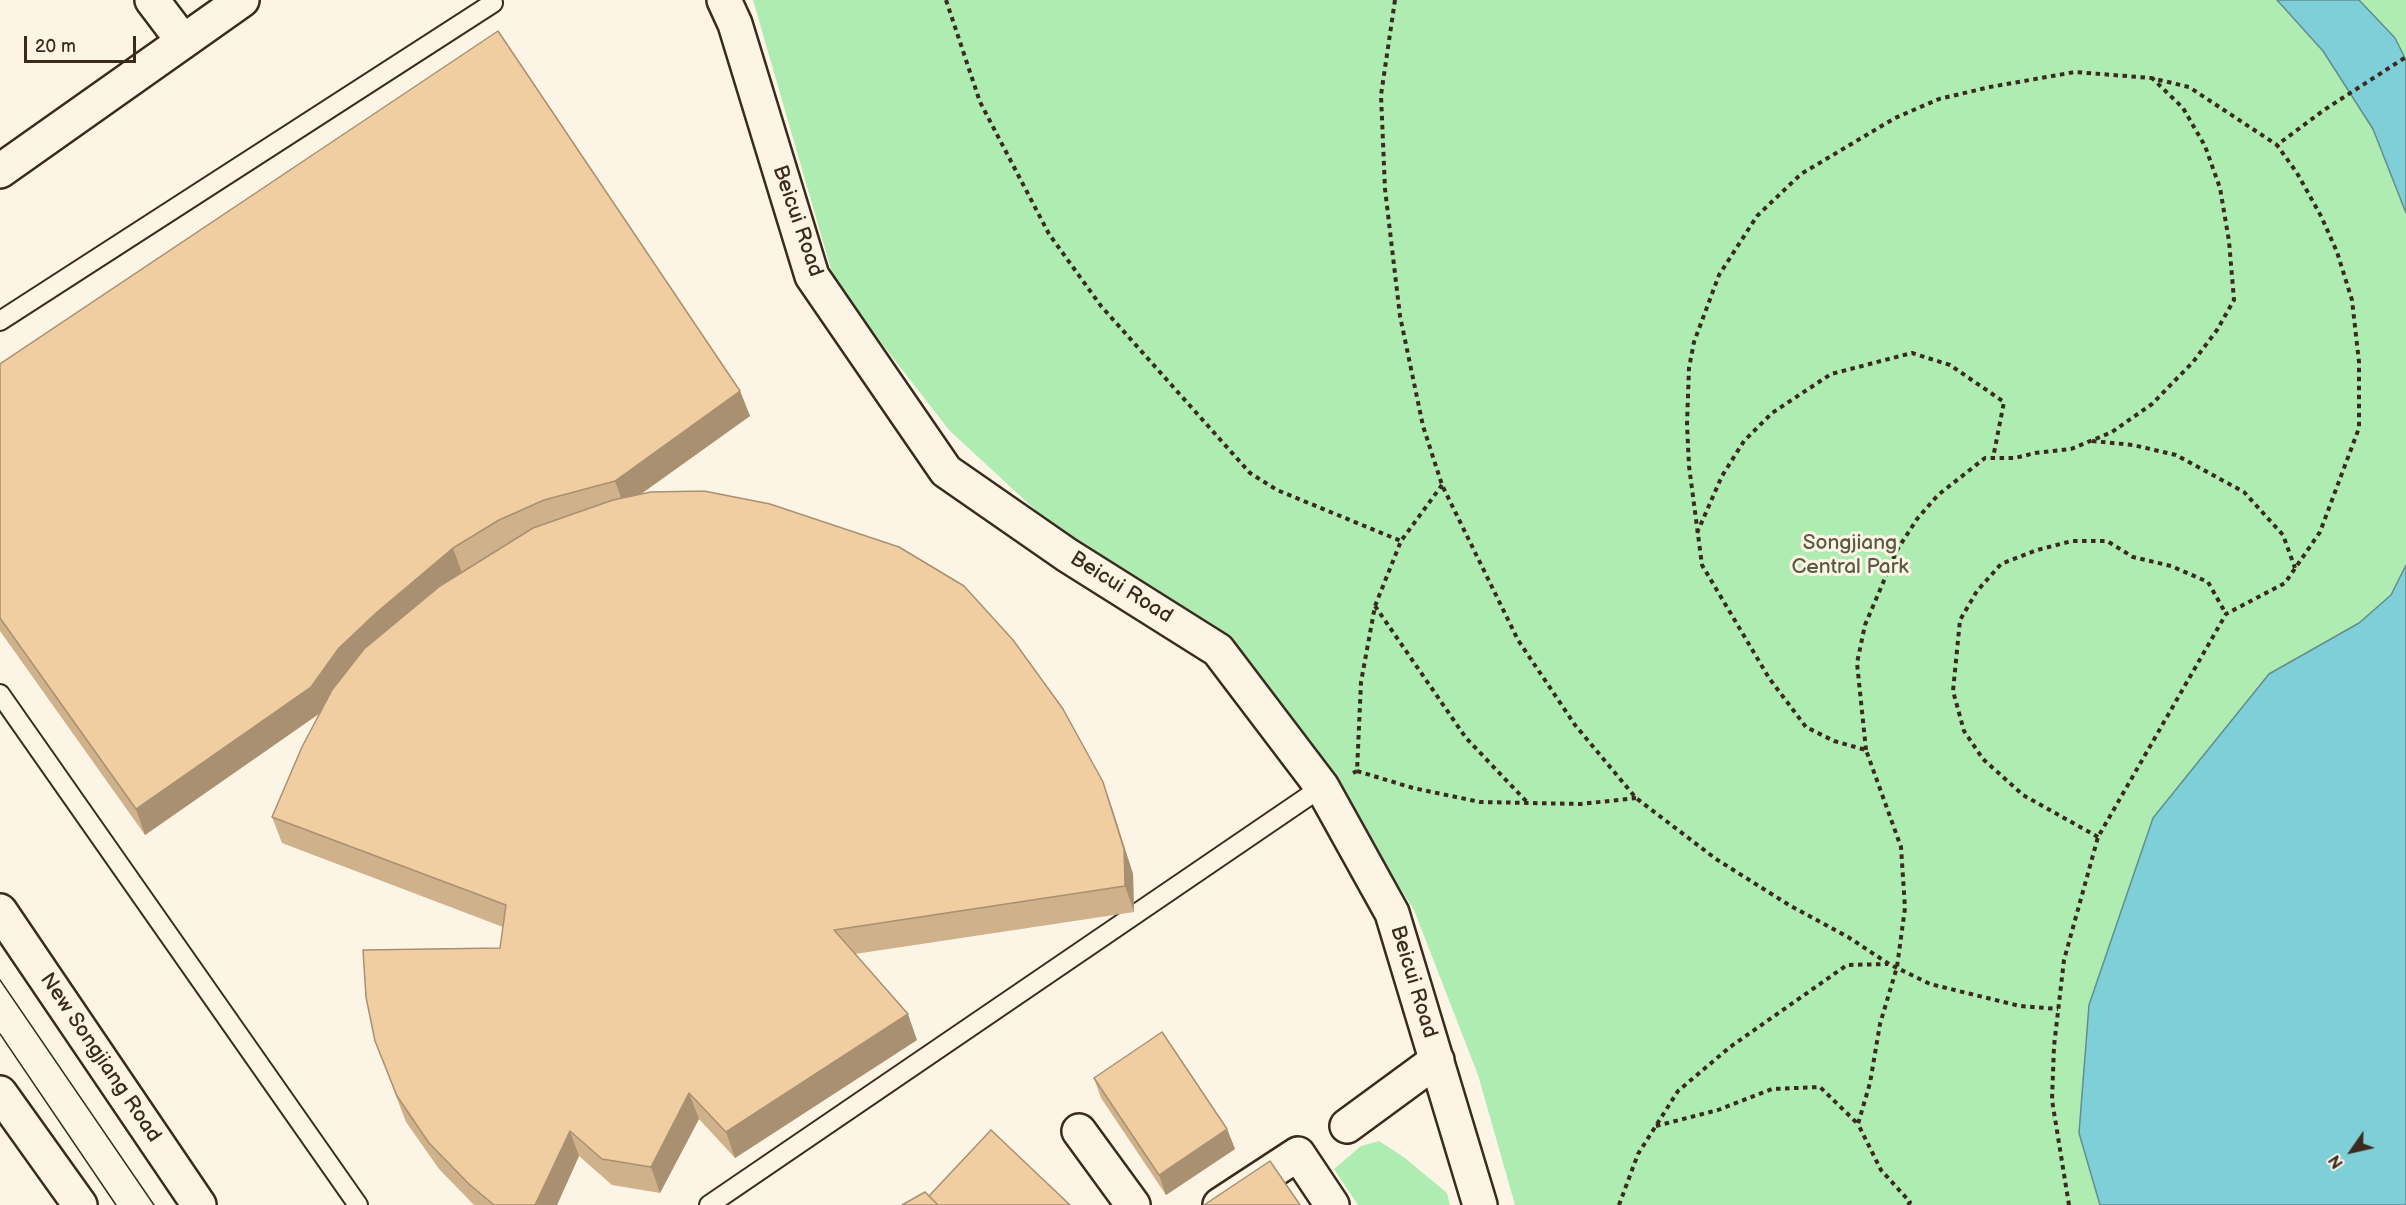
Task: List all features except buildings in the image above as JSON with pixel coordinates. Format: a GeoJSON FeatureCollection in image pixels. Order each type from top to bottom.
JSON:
{"type":"FeatureCollection","features":[{"type":"Feature","properties":{"kind":"street"},"geometry":{"type":"LineString","coordinates":[[152,0],[183,41]]}},
{"type":"Feature","properties":{"kind":"street"},"geometry":{"type":"LineString","coordinates":[[0,171],[242,0]]}},
{"type":"Feature","properties":{"kind":"street","name":"Beicui Road"},"geometry":{"type":"LineString","coordinates":[[724,0],[735,24],[812,276],[946,471],[1067,555],[1218,650],[1322,787],[1392,913],[1480,1205]]}},
{"type":"Feature","properties":{"kind":"street","name":"New Songjiang Road"},"geometry":{"type":"LineString","coordinates":[[0,911],[199,1205]]}},
{"type":"Feature","properties":{"kind":"street"},"geometry":{"type":"LineString","coordinates":[[1347,1126],[1437,1060]]}},
{"type":"Feature","properties":{"kind":"street"},"geometry":{"type":"LineString","coordinates":[[0,1094],[75,1203]]}},
{"type":"Feature","properties":{"kind":"street"},"geometry":{"type":"LineString","coordinates":[[1079,1131],[1133,1205]]}},
{"type":"Feature","properties":{"kind":"street"},"geometry":{"type":"LineString","coordinates":[[1220,1205],[1298,1154],[1332,1205]]}},
{"type":"Feature","properties":{"kind":"lane"},"geometry":{"type":"LineString","coordinates":[[0,321],[493,3]]}},
{"type":"Feature","properties":{"kind":"lane"},"geometry":{"type":"LineString","coordinates":[[0,694],[358,1205]]}},
{"type":"Feature","properties":{"kind":"lane"},"geometry":{"type":"LineString","coordinates":[[709,1205],[1322,787]]}},
{"type":"Feature","properties":{"kind":"path"},"geometry":{"type":"LineString","coordinates":[[946,0],[980,102],[1049,234],[1101,306],[1250,473],[1276,490],[1401,541]]}},
{"type":"Feature","properties":{"kind":"path"},"geometry":{"type":"LineString","coordinates":[[1395,0],[1381,95],[1385,189],[1400,316],[1423,426],[1442,485],[1518,640],[1575,725],[1636,798],[1716,859],[1789,905],[1848,937],[1889,964],[1930,984],[2020,1006],[2058,1009]]}},
{"type":"Feature","properties":{"kind":"path"},"geometry":{"type":"LineString","coordinates":[[2277,145],[2324,110],[2406,57]]}},
{"type":"Feature","properties":{"kind":"path"},"geometry":{"type":"LineString","coordinates":[[1866,750],[1834,741],[1806,727],[1769,678],[1702,566],[1688,445],[1689,369],[1695,342],[1719,274],[1757,216],[1801,174],[1896,118],[1939,99],[1990,87],[2075,72],[2151,78],[2189,87],[2277,145],[2297,173],[2316,207],[2337,252],[2352,300],[2360,362],[2359,428],[2320,532],[2285,583],[2226,614],[2098,837],[2064,960],[2054,1046],[2052,1100],[2069,1205]]}},
{"type":"Feature","properties":{"kind":"path"},"geometry":{"type":"LineString","coordinates":[[1857,1124],[1870,1083],[1880,1024],[1897,968],[1905,908],[1901,847],[1866,750],[1857,663],[1865,625],[1897,550],[1917,519],[1938,495],[1985,458],[2015,458],[2071,449],[2112,432],[2152,404],[2193,362],[2217,330],[2234,300],[2229,241],[2220,188],[2205,146],[2183,108],[2151,78]]}},
{"type":"Feature","properties":{"kind":"path"},"geometry":{"type":"LineString","coordinates":[[1697,534],[1722,476],[1744,441],[1772,412],[1831,374],[1912,353],[1950,365],[2004,402],[1993,458]]}},
{"type":"Feature","properties":{"kind":"path"},"geometry":{"type":"LineString","coordinates":[[2091,441],[2133,445],[2176,455],[2244,492],[2283,535],[2295,569]]}},
{"type":"Feature","properties":{"kind":"path"},"geometry":{"type":"LineString","coordinates":[[1357,771],[1361,682],[1375,606],[1401,541],[1442,485]]}},
{"type":"Feature","properties":{"kind":"path"},"geometry":{"type":"LineString","coordinates":[[2098,837],[2023,795],[1983,759],[1964,731],[1953,691],[1960,620],[1977,591],[2001,564],[2037,550],[2072,541],[2107,541],[2133,557],[2171,566],[2208,582],[2226,614]]}},
{"type":"Feature","properties":{"kind":"path"},"geometry":{"type":"LineString","coordinates":[[1375,606],[1466,738],[1528,803]]}},
{"type":"Feature","properties":{"kind":"path"},"geometry":{"type":"LineString","coordinates":[[1322,787],[1357,771],[1413,788],[1480,802],[1581,804],[1636,798]]}},
{"type":"Feature","properties":{"kind":"path"},"geometry":{"type":"LineString","coordinates":[[1619,1205],[1638,1154],[1678,1091],[1730,1047],[1788,1004],[1847,965],[1889,964]]}},
{"type":"Feature","properties":{"kind":"path"},"geometry":{"type":"LineString","coordinates":[[1655,1127],[1718,1110],[1772,1089],[1820,1087],[1857,1124],[1881,1170],[1910,1204]]}},
{"type":"Feature","properties":{"kind":"green space","name":"Songjiang Central Park"},"geometry":{"type":"Polygon","coordinates":[[[753,0],[2406,0],[2406,1205],[1515,1205],[1478,1075],[1414,910],[1290,716],[1195,618],[1058,531],[949,430],[835,283],[753,0]]]}},
{"type":"Feature","properties":{"kind":"green space"},"geometry":{"type":"Polygon","coordinates":[[[1379,1141],[1405,1158],[1447,1193],[1450,1205],[1358,1205],[1334,1169],[1361,1146],[1379,1141]]]}},
{"type":"Feature","properties":{"kind":"water"},"geometry":{"type":"Polygon","coordinates":[[[2277,0],[2359,0],[2395,38],[2406,60],[2406,213],[2373,129],[2323,51],[2277,0]]]}},
{"type":"Feature","properties":{"kind":"water"},"geometry":{"type":"Polygon","coordinates":[[[2406,565],[2406,1205],[2100,1205],[2079,1133],[2089,1005],[2153,818],[2269,674],[2359,623],[2391,595],[2406,565]]]}},
{"type":"Feature","properties":{"kind":"tram line"},"geometry":{"type":"LineString","coordinates":[[0,980],[154,1205]]}},
{"type":"Feature","properties":{"kind":"tram line"},"geometry":{"type":"LineString","coordinates":[[0,1034],[116,1205]]}}]}
